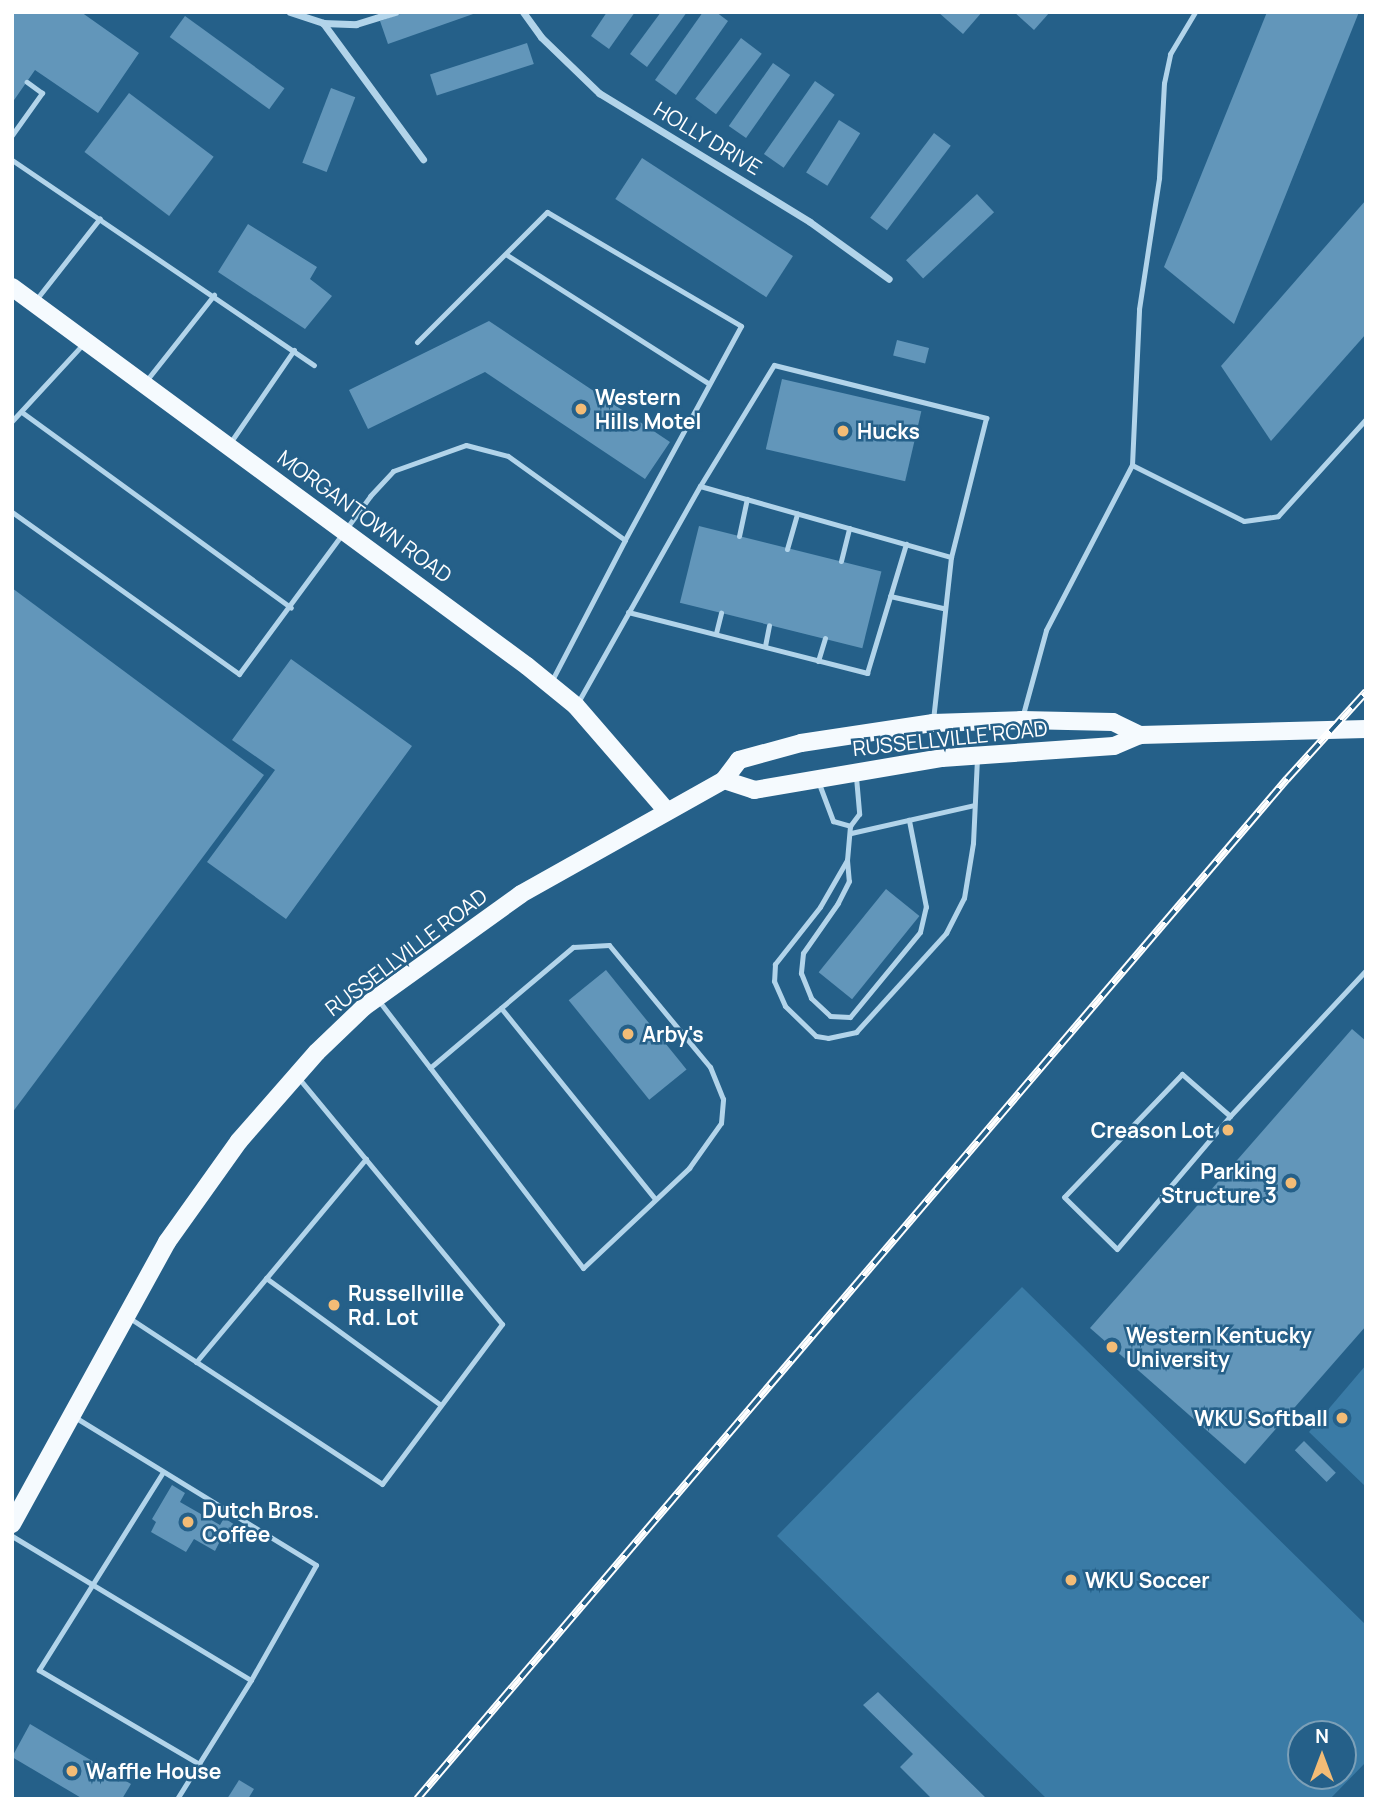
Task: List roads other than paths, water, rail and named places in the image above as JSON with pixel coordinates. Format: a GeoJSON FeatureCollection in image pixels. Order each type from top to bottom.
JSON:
{"type":"FeatureCollection","features":[{"type":"Feature","properties":{"kind":"main road","name":"MORGANTOWN ROAD"},"geometry":{"type":"LineString","coordinates":[[12,287],[347,529],[550,684],[576,706],[666,810]]}},
{"type":"Feature","properties":{"kind":"main road","name":"RUSSELLVILLE ROAD"},"geometry":{"type":"LineString","coordinates":[[12,1524],[125,1316],[207,1184],[296,1075],[376,998],[522,894],[666,810],[724,780],[739,760],[840,735],[933,723],[1022,720],[1113,722],[1140,735]]}},
{"type":"Feature","properties":{"kind":"main road","name":"RUSSELLVILLE ROAD"},"geometry":{"type":"LineString","coordinates":[[724,780],[754,790],[855,770],[977,754],[1114,746],[1140,735],[1366,729]]}},
{"type":"Feature","properties":{"kind":"street"},"geometry":{"type":"LineString","coordinates":[[290,12],[323,23],[356,24],[395,12]]}},
{"type":"Feature","properties":{"kind":"street","name":"HOLLY DRIVE"},"geometry":{"type":"LineString","coordinates":[[523,12],[541,37],[599,93],[799,215],[889,279]]}},
{"type":"Feature","properties":{"kind":"street"},"geometry":{"type":"LineString","coordinates":[[323,23],[424,159]]}},
{"type":"Feature","properties":{"kind":"lane"},"geometry":{"type":"LineString","coordinates":[[1022,720],[1046,630],[1132,465],[1139,309],[1159,178],[1164,83],[1170,54],[1195,12]]}},
{"type":"Feature","properties":{"kind":"lane"},"geometry":{"type":"LineString","coordinates":[[12,135],[42,93],[27,82]]}},
{"type":"Feature","properties":{"kind":"lane"},"geometry":{"type":"LineString","coordinates":[[12,160],[314,365]]}},
{"type":"Feature","properties":{"kind":"lane"},"geometry":{"type":"LineString","coordinates":[[417,342],[507,256],[547,212],[741,327],[708,383],[550,684]]}},
{"type":"Feature","properties":{"kind":"lane"},"geometry":{"type":"LineString","coordinates":[[34,303],[100,218]]}},
{"type":"Feature","properties":{"kind":"lane"},"geometry":{"type":"LineString","coordinates":[[507,256],[708,383]]}},
{"type":"Feature","properties":{"kind":"lane"},"geometry":{"type":"LineString","coordinates":[[144,383],[214,295]]}},
{"type":"Feature","properties":{"kind":"lane"},"geometry":{"type":"LineString","coordinates":[[12,421],[23,413],[86,341]]}},
{"type":"Feature","properties":{"kind":"lane"},"geometry":{"type":"LineString","coordinates":[[229,445],[293,350]]}},
{"type":"Feature","properties":{"kind":"lane"},"geometry":{"type":"LineString","coordinates":[[576,706],[700,486],[774,365],[986,418],[951,557],[943,608],[933,723]]}},
{"type":"Feature","properties":{"kind":"lane"},"geometry":{"type":"LineString","coordinates":[[23,413],[291,608]]}},
{"type":"Feature","properties":{"kind":"lane"},"geometry":{"type":"LineString","coordinates":[[1132,465],[1244,521],[1278,516],[1366,419]]}},
{"type":"Feature","properties":{"kind":"lane"},"geometry":{"type":"LineString","coordinates":[[12,512],[239,674],[393,471],[466,445],[508,456],[625,540]]}},
{"type":"Feature","properties":{"kind":"lane"},"geometry":{"type":"LineString","coordinates":[[700,486],[951,557]]}},
{"type":"Feature","properties":{"kind":"lane"},"geometry":{"type":"LineString","coordinates":[[739,536],[747,499]]}},
{"type":"Feature","properties":{"kind":"lane"},"geometry":{"type":"LineString","coordinates":[[787,549],[797,513]]}},
{"type":"Feature","properties":{"kind":"lane"},"geometry":{"type":"LineString","coordinates":[[841,561],[849,528]]}},
{"type":"Feature","properties":{"kind":"lane"},"geometry":{"type":"LineString","coordinates":[[628,612],[867,673],[906,544]]}},
{"type":"Feature","properties":{"kind":"lane"},"geometry":{"type":"LineString","coordinates":[[890,596],[943,608]]}},
{"type":"Feature","properties":{"kind":"lane"},"geometry":{"type":"LineString","coordinates":[[716,633],[721,613]]}},
{"type":"Feature","properties":{"kind":"lane"},"geometry":{"type":"LineString","coordinates":[[765,646],[769,625]]}},
{"type":"Feature","properties":{"kind":"lane"},"geometry":{"type":"LineString","coordinates":[[818,661],[825,638]]}},
{"type":"Feature","properties":{"kind":"lane"},"geometry":{"type":"LineString","coordinates":[[848,860],[820,907],[775,964],[774,981],[785,1006],[816,1036],[856,1032],[946,933],[964,898],[973,843],[977,754]]}},
{"type":"Feature","properties":{"kind":"lane"},"geometry":{"type":"LineString","coordinates":[[855,770],[859,814],[850,826],[849,881],[838,903],[803,953],[801,973],[811,998],[830,1016],[850,1017],[920,932],[926,907],[909,820]]}},
{"type":"Feature","properties":{"kind":"lane"},"geometry":{"type":"LineString","coordinates":[[817,778],[833,821],[850,826]]}},
{"type":"Feature","properties":{"kind":"lane"},"geometry":{"type":"LineString","coordinates":[[851,833],[974,805]]}},
{"type":"Feature","properties":{"kind":"lane"},"geometry":{"type":"LineString","coordinates":[[376,998],[583,1268],[689,1168],[721,1123],[723,1099],[710,1067],[609,945],[573,947],[430,1068]]}},
{"type":"Feature","properties":{"kind":"lane"},"geometry":{"type":"LineString","coordinates":[[1230,1116],[1182,1074],[1065,1196],[1117,1249],[1230,1116],[1366,970]]}},
{"type":"Feature","properties":{"kind":"lane"},"geometry":{"type":"LineString","coordinates":[[501,1008],[655,1199]]}},
{"type":"Feature","properties":{"kind":"lane"},"geometry":{"type":"LineString","coordinates":[[125,1316],[382,1483],[502,1324],[296,1075]]}},
{"type":"Feature","properties":{"kind":"lane"},"geometry":{"type":"LineString","coordinates":[[195,1362],[366,1159]]}},
{"type":"Feature","properties":{"kind":"lane"},"geometry":{"type":"LineString","coordinates":[[266,1278],[441,1405]]}},
{"type":"Feature","properties":{"kind":"lane"},"geometry":{"type":"LineString","coordinates":[[71,1415],[316,1565],[251,1680],[177,1799]]}},
{"type":"Feature","properties":{"kind":"lane"},"geometry":{"type":"LineString","coordinates":[[163,1472],[39,1671],[199,1764]]}},
{"type":"Feature","properties":{"kind":"lane"},"geometry":{"type":"LineString","coordinates":[[12,1536],[251,1680]]}},
{"type":"Feature","properties":{"kind":"railway"},"geometry":{"type":"LineString","coordinates":[[417,1799],[1287,779],[1366,692]]}},
{"type":"Feature","properties":{"kind":"place","name":"Western Hills Motel"},"geometry":{"type":"Point","coordinates":[581,409]}},
{"type":"Feature","properties":{"kind":"place","name":"Hucks"},"geometry":{"type":"Point","coordinates":[843,431]}},
{"type":"Feature","properties":{"kind":"place","name":"Arby's"},"geometry":{"type":"Point","coordinates":[628,1034]}},
{"type":"Feature","properties":{"kind":"place","name":"Creason Lot"},"geometry":{"type":"Point","coordinates":[1228,1130]}},
{"type":"Feature","properties":{"kind":"place","name":"Parking Structure 3"},"geometry":{"type":"Point","coordinates":[1291,1183]}},
{"type":"Feature","properties":{"kind":"place","name":"Russellville Rd. Lot"},"geometry":{"type":"Point","coordinates":[334,1305]}},
{"type":"Feature","properties":{"kind":"place","name":"Western Kentucky University"},"geometry":{"type":"Point","coordinates":[1112,1347]}},
{"type":"Feature","properties":{"kind":"place","name":"WKU Softball"},"geometry":{"type":"Point","coordinates":[1342,1418]}},
{"type":"Feature","properties":{"kind":"place","name":"Dutch Bros. Coffee"},"geometry":{"type":"Point","coordinates":[188,1522]}},
{"type":"Feature","properties":{"kind":"place","name":"WKU Soccer"},"geometry":{"type":"Point","coordinates":[1071,1580]}},
{"type":"Feature","properties":{"kind":"place","name":"Waffle House"},"geometry":{"type":"Point","coordinates":[72,1771]}}]}
